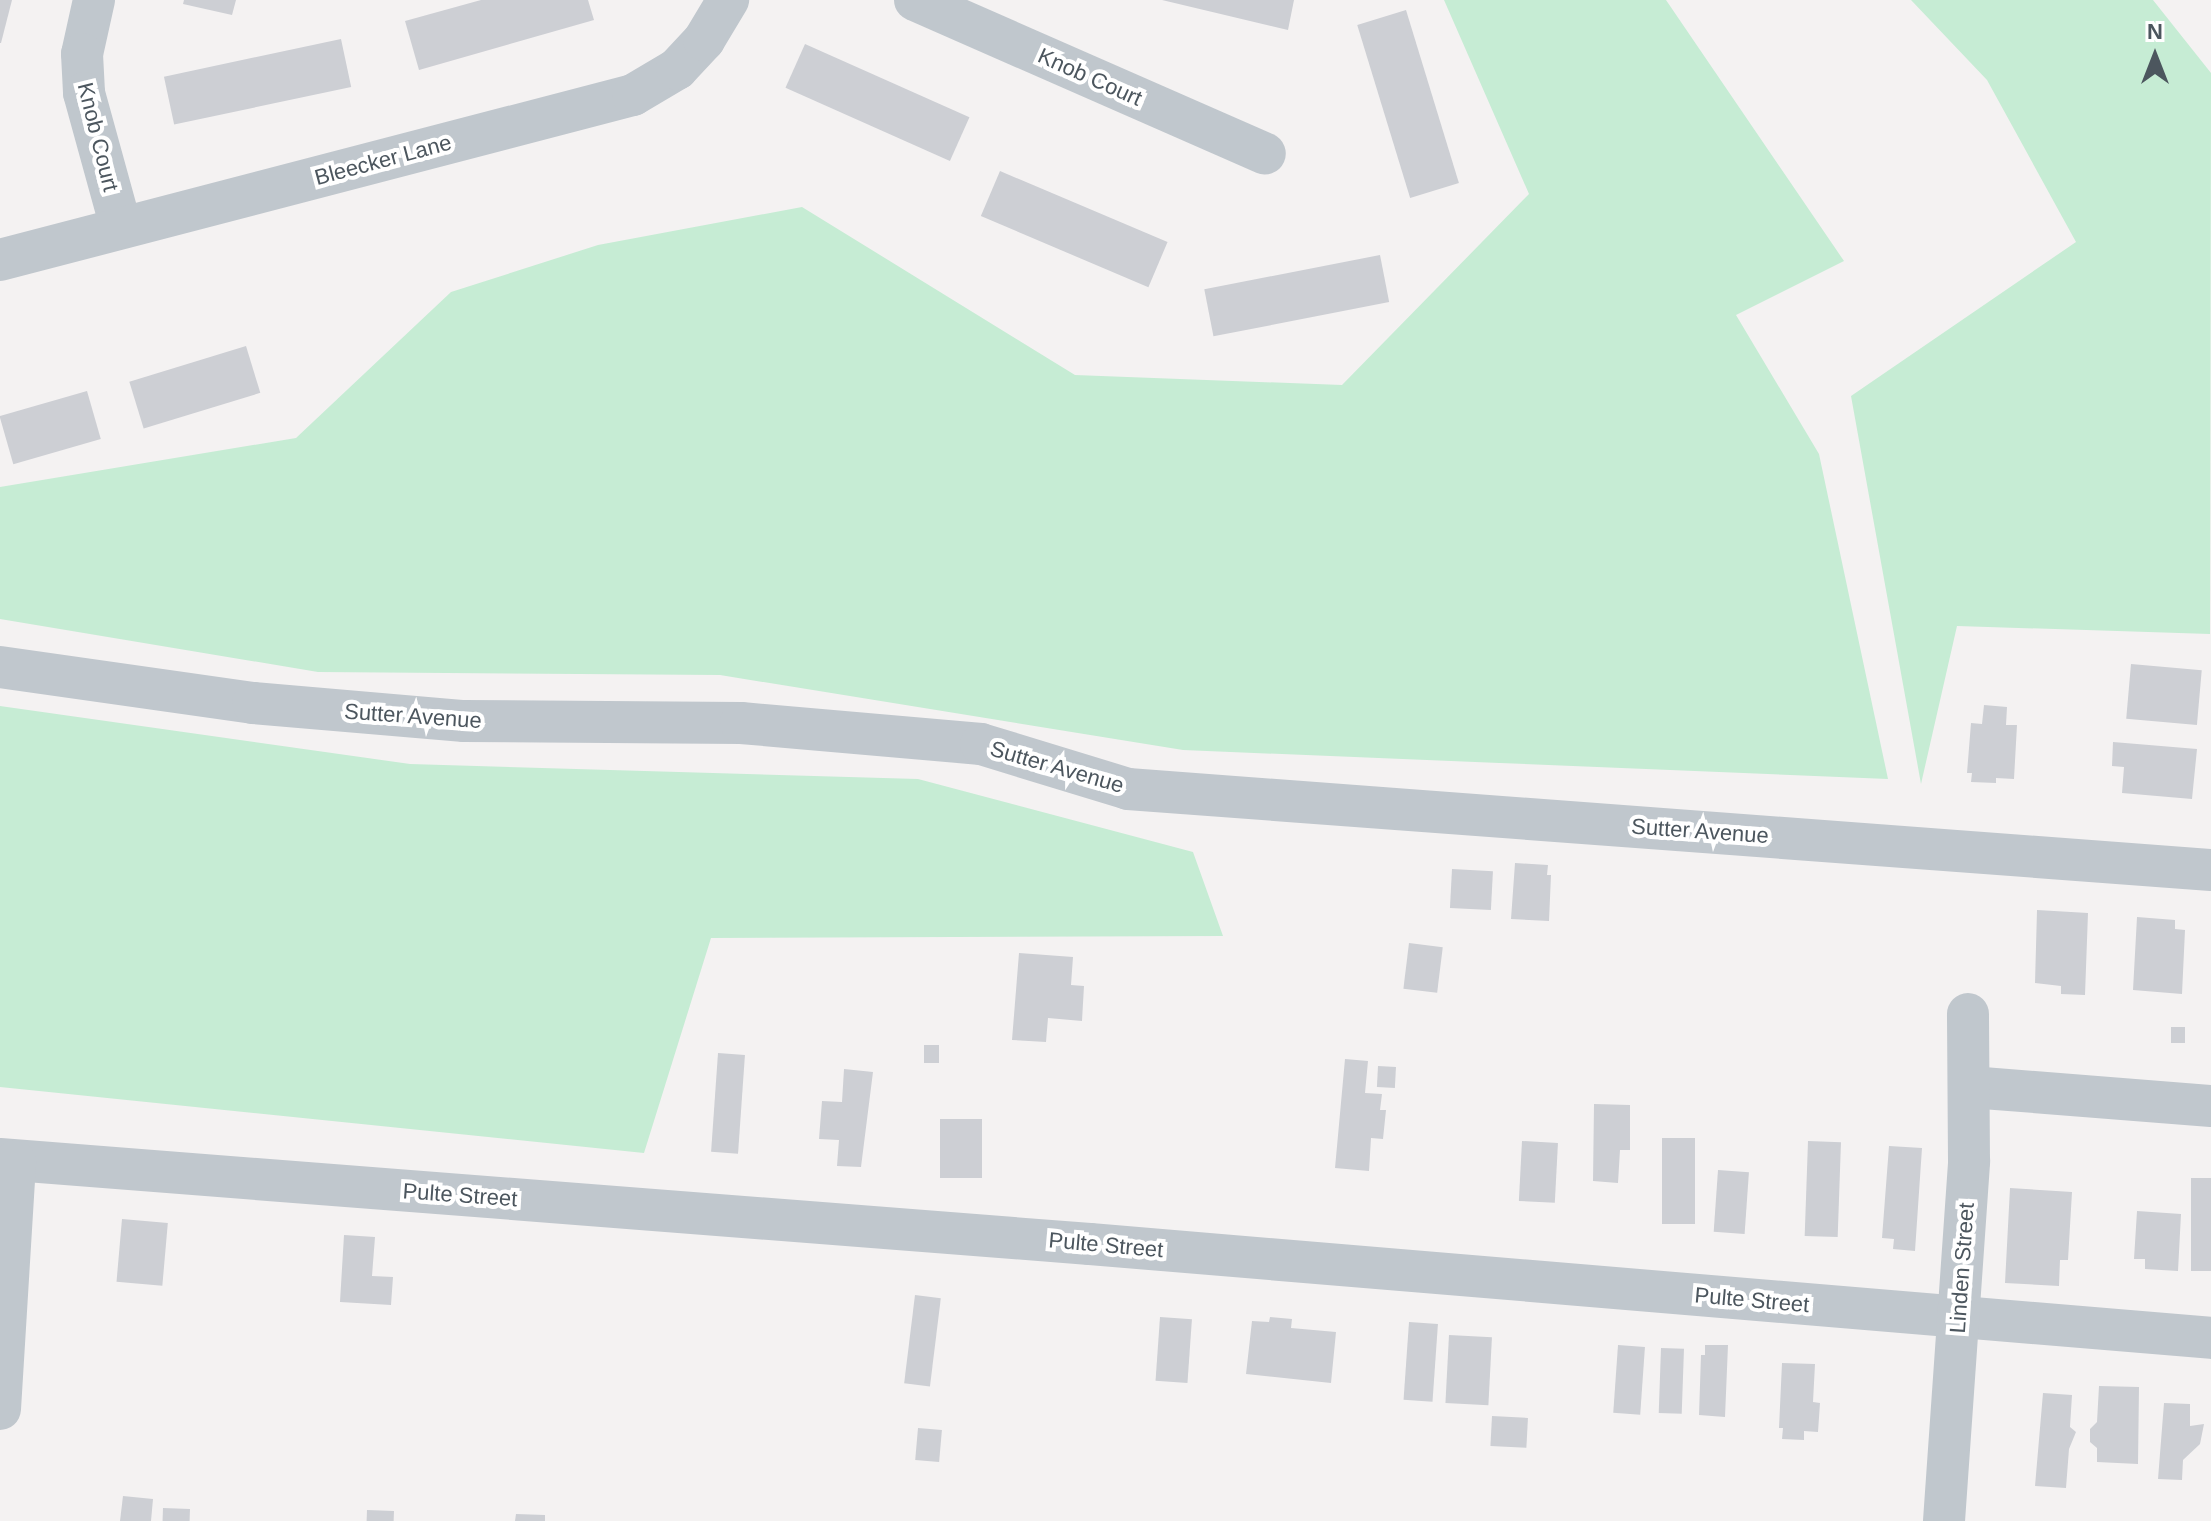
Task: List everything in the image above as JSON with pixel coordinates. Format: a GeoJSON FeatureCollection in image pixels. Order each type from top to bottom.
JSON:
{"type":"FeatureCollection","features":[{"type":"Feature","properties":{"kind":"street","name":"Knob Court"},"geometry":{"type":"LineString","coordinates":[[94,0],[82,54],[84,93],[121,227]]}},
{"type":"Feature","properties":{"kind":"street","name":"Bleecker Lane"},"geometry":{"type":"LineString","coordinates":[[0,260],[633,95],[677,69],[704,40],[728,0]]}},
{"type":"Feature","properties":{"kind":"street","name":"Knob Court"},"geometry":{"type":"LineString","coordinates":[[915,0],[1265,154]]}},
{"type":"Feature","properties":{"kind":"street","name":"Sutter Avenue"},"geometry":{"type":"LineString","coordinates":[[0,667],[253,703],[464,721],[741,723],[981,744],[1128,789],[2211,870]]}},
{"type":"Feature","properties":{"kind":"street","name":"Linden Street"},"geometry":{"type":"LineString","coordinates":[[1944,1521],[1969,1161],[1968,1014]]}},
{"type":"Feature","properties":{"kind":"street"},"geometry":{"type":"LineString","coordinates":[[1970,1087],[2211,1106]]}},
{"type":"Feature","properties":{"kind":"street"},"geometry":{"type":"LineString","coordinates":[[0,1409],[7,1160]]}},
{"type":"Feature","properties":{"kind":"street","name":"Pulte Street"},"geometry":{"type":"LineString","coordinates":[[7,1160],[1106,1245],[2211,1338]]}},
{"type":"Feature","properties":{"kind":"green space"},"geometry":{"type":"Polygon","coordinates":[[[1444,0],[1666,0],[1844,261],[1736,315],[1819,454],[1888,779],[1183,750],[720,675],[318,672],[0,619],[0,487],[296,438],[451,292],[598,245],[802,207],[1075,375],[1342,385],[1529,194],[1444,0]]]}},
{"type":"Feature","properties":{"kind":"green space"},"geometry":{"type":"Polygon","coordinates":[[[1911,0],[2153,0],[2211,73],[2210,634],[1957,626],[1921,784],[1851,396],[2076,242],[1987,80],[1911,0]]]}},
{"type":"Feature","properties":{"kind":"green space"},"geometry":{"type":"Polygon","coordinates":[[[0,706],[410,764],[918,779],[1193,852],[1223,936],[711,938],[644,1153],[0,1087],[0,706]]]}},
{"type":"Feature","properties":{"kind":"building"},"geometry":{"type":"Polygon","coordinates":[[[0,0],[12,0],[1,43],[0,43],[0,0]]]}},
{"type":"Feature","properties":{"kind":"building"},"geometry":{"type":"Polygon","coordinates":[[[184,0],[236,0],[232,15],[183,4],[184,0]]]}},
{"type":"Feature","properties":{"kind":"building"},"geometry":{"type":"Polygon","coordinates":[[[481,0],[588,0],[594,20],[419,70],[405,21],[481,0]]]}},
{"type":"Feature","properties":{"kind":"building"},"geometry":{"type":"Polygon","coordinates":[[[1162,0],[1294,0],[1288,30],[1162,0]]]}},
{"type":"Feature","properties":{"kind":"building"},"geometry":{"type":"Polygon","coordinates":[[[1406,10],[1459,183],[1410,198],[1357,25],[1406,10]]]}},
{"type":"Feature","properties":{"kind":"building"},"geometry":{"type":"Polygon","coordinates":[[[341,39],[351,87],[174,125],[164,77],[341,39]]]}},
{"type":"Feature","properties":{"kind":"building"},"geometry":{"type":"Polygon","coordinates":[[[805,44],[969,117],[950,161],[785,88],[805,44]]]}},
{"type":"Feature","properties":{"kind":"building"},"geometry":{"type":"Polygon","coordinates":[[[1000,171],[1168,242],[1148,287],[981,216],[1000,171]]]}},
{"type":"Feature","properties":{"kind":"building"},"geometry":{"type":"Polygon","coordinates":[[[1380,255],[1389,302],[1213,336],[1204,289],[1380,255]]]}},
{"type":"Feature","properties":{"kind":"building"},"geometry":{"type":"Polygon","coordinates":[[[246,346],[260,393],[144,429],[129,382],[246,346]]]}},
{"type":"Feature","properties":{"kind":"building"},"geometry":{"type":"Polygon","coordinates":[[[87,391],[101,439],[13,464],[0,416],[87,391]]]}},
{"type":"Feature","properties":{"kind":"building"},"geometry":{"type":"Polygon","coordinates":[[[2131,664],[2202,670],[2197,725],[2126,719],[2131,664]]]}},
{"type":"Feature","properties":{"kind":"building"},"geometry":{"type":"Polygon","coordinates":[[[1984,705],[2007,707],[2006,725],[2017,725],[2014,779],[1996,778],[1996,783],[1971,782],[1972,773],[1967,773],[1971,723],[1982,724],[1984,705]]]}},
{"type":"Feature","properties":{"kind":"building"},"geometry":{"type":"Polygon","coordinates":[[[2113,742],[2197,749],[2192,799],[2122,793],[2124,767],[2112,766],[2113,742]]]}},
{"type":"Feature","properties":{"kind":"building"},"geometry":{"type":"Polygon","coordinates":[[[1515,863],[1548,865],[1547,875],[1551,875],[1549,921],[1511,919],[1515,863]]]}},
{"type":"Feature","properties":{"kind":"building"},"geometry":{"type":"Polygon","coordinates":[[[1452,869],[1493,871],[1491,910],[1450,908],[1452,869]]]}},
{"type":"Feature","properties":{"kind":"building"},"geometry":{"type":"Polygon","coordinates":[[[2037,910],[2088,913],[2085,995],[2061,994],[2061,986],[2035,983],[2037,910]]]}},
{"type":"Feature","properties":{"kind":"building"},"geometry":{"type":"Polygon","coordinates":[[[2137,917],[2175,920],[2175,929],[2185,930],[2182,994],[2133,990],[2137,917]]]}},
{"type":"Feature","properties":{"kind":"building"},"geometry":{"type":"Polygon","coordinates":[[[1409,943],[1443,947],[1437,993],[1403,989],[1409,943]]]}},
{"type":"Feature","properties":{"kind":"building"},"geometry":{"type":"Polygon","coordinates":[[[1019,953],[1073,957],[1071,985],[1084,986],[1082,1021],[1048,1018],[1046,1042],[1012,1040],[1019,953]]]}},
{"type":"Feature","properties":{"kind":"building"},"geometry":{"type":"Polygon","coordinates":[[[2171,1027],[2185,1027],[2185,1043],[2171,1043],[2171,1027]]]}},
{"type":"Feature","properties":{"kind":"building"},"geometry":{"type":"Polygon","coordinates":[[[924,1045],[939,1045],[939,1063],[924,1063],[924,1045]]]}},
{"type":"Feature","properties":{"kind":"building"},"geometry":{"type":"Polygon","coordinates":[[[718,1053],[745,1055],[738,1154],[711,1152],[718,1053]]]}},
{"type":"Feature","properties":{"kind":"building"},"geometry":{"type":"Polygon","coordinates":[[[1345,1059],[1368,1061],[1365,1093],[1382,1094],[1380,1110],[1386,1110],[1383,1139],[1371,1138],[1369,1171],[1335,1168],[1345,1059]]]}},
{"type":"Feature","properties":{"kind":"building"},"geometry":{"type":"Polygon","coordinates":[[[1378,1066],[1396,1067],[1395,1088],[1377,1087],[1378,1066]]]}},
{"type":"Feature","properties":{"kind":"building"},"geometry":{"type":"Polygon","coordinates":[[[844,1069],[873,1072],[861,1167],[837,1166],[839,1140],[819,1139],[822,1101],[842,1102],[844,1069]]]}},
{"type":"Feature","properties":{"kind":"building"},"geometry":{"type":"Polygon","coordinates":[[[1594,1104],[1630,1105],[1630,1150],[1620,1150],[1618,1183],[1593,1181],[1594,1104]]]}},
{"type":"Feature","properties":{"kind":"building"},"geometry":{"type":"Polygon","coordinates":[[[940,1119],[982,1119],[982,1178],[940,1178],[940,1119]]]}},
{"type":"Feature","properties":{"kind":"building"},"geometry":{"type":"Polygon","coordinates":[[[1662,1138],[1695,1138],[1695,1224],[1662,1224],[1662,1138]]]}},
{"type":"Feature","properties":{"kind":"building"},"geometry":{"type":"Polygon","coordinates":[[[1522,1141],[1558,1143],[1555,1203],[1519,1201],[1522,1141]]]}},
{"type":"Feature","properties":{"kind":"building"},"geometry":{"type":"Polygon","coordinates":[[[1808,1141],[1841,1142],[1838,1237],[1805,1236],[1808,1141]]]}},
{"type":"Feature","properties":{"kind":"building"},"geometry":{"type":"Polygon","coordinates":[[[1889,1146],[1922,1148],[1915,1251],[1893,1249],[1894,1239],[1882,1238],[1889,1146]]]}},
{"type":"Feature","properties":{"kind":"building"},"geometry":{"type":"Polygon","coordinates":[[[1718,1170],[1749,1172],[1745,1234],[1714,1232],[1718,1170]]]}},
{"type":"Feature","properties":{"kind":"building"},"geometry":{"type":"Polygon","coordinates":[[[2191,1178],[2211,1178],[2211,1271],[2191,1271],[2191,1178]]]}},
{"type":"Feature","properties":{"kind":"building"},"geometry":{"type":"Polygon","coordinates":[[[2010,1188],[2072,1192],[2068,1260],[2060,1260],[2059,1286],[2005,1283],[2010,1188]]]}},
{"type":"Feature","properties":{"kind":"building"},"geometry":{"type":"Polygon","coordinates":[[[2137,1211],[2181,1214],[2178,1271],[2145,1269],[2145,1259],[2134,1259],[2137,1211]]]}},
{"type":"Feature","properties":{"kind":"building"},"geometry":{"type":"Polygon","coordinates":[[[122,1219],[168,1223],[162,1286],[117,1282],[122,1219]]]}},
{"type":"Feature","properties":{"kind":"building"},"geometry":{"type":"Polygon","coordinates":[[[344,1235],[375,1237],[372,1276],[393,1277],[391,1305],[340,1302],[344,1235]]]}},
{"type":"Feature","properties":{"kind":"building"},"geometry":{"type":"Polygon","coordinates":[[[915,1295],[941,1298],[930,1387],[904,1383],[915,1295]]]}},
{"type":"Feature","properties":{"kind":"building"},"geometry":{"type":"Polygon","coordinates":[[[1160,1317],[1192,1319],[1187,1383],[1156,1381],[1160,1317]]]}},
{"type":"Feature","properties":{"kind":"building"},"geometry":{"type":"Polygon","coordinates":[[[1270,1317],[1292,1319],[1291,1328],[1336,1332],[1331,1383],[1246,1374],[1252,1321],[1269,1322],[1270,1317]]]}},
{"type":"Feature","properties":{"kind":"building"},"geometry":{"type":"Polygon","coordinates":[[[1409,1322],[1438,1324],[1432,1402],[1404,1400],[1409,1322]]]}},
{"type":"Feature","properties":{"kind":"building"},"geometry":{"type":"Polygon","coordinates":[[[1449,1335],[1492,1337],[1488,1405],[1445,1403],[1449,1335]]]}},
{"type":"Feature","properties":{"kind":"building"},"geometry":{"type":"Polygon","coordinates":[[[1618,1345],[1645,1347],[1640,1415],[1613,1413],[1618,1345]]]}},
{"type":"Feature","properties":{"kind":"building"},"geometry":{"type":"Polygon","coordinates":[[[1705,1345],[1728,1345],[1725,1417],[1699,1415],[1701,1355],[1705,1355],[1705,1345]]]}},
{"type":"Feature","properties":{"kind":"building"},"geometry":{"type":"Polygon","coordinates":[[[1661,1348],[1684,1349],[1682,1414],[1659,1413],[1661,1348]]]}},
{"type":"Feature","properties":{"kind":"building"},"geometry":{"type":"Polygon","coordinates":[[[1782,1363],[1815,1364],[1813,1402],[1820,1403],[1818,1432],[1804,1431],[1804,1440],[1782,1439],[1783,1428],[1779,1428],[1782,1363]]]}},
{"type":"Feature","properties":{"kind":"building"},"geometry":{"type":"Polygon","coordinates":[[[2099,1386],[2139,1387],[2138,1464],[2097,1462],[2097,1448],[2090,1442],[2090,1429],[2097,1422],[2099,1386]]]}},
{"type":"Feature","properties":{"kind":"building"},"geometry":{"type":"Polygon","coordinates":[[[2043,1393],[2072,1395],[2070,1427],[2076,1432],[2069,1449],[2066,1488],[2035,1486],[2043,1393]]]}},
{"type":"Feature","properties":{"kind":"building"},"geometry":{"type":"Polygon","coordinates":[[[2164,1403],[2190,1404],[2190,1426],[2204,1424],[2200,1444],[2183,1460],[2182,1480],[2158,1479],[2164,1403]]]}},
{"type":"Feature","properties":{"kind":"building"},"geometry":{"type":"Polygon","coordinates":[[[1492,1416],[1528,1418],[1526,1448],[1490,1446],[1492,1416]]]}},
{"type":"Feature","properties":{"kind":"building"},"geometry":{"type":"Polygon","coordinates":[[[918,1428],[942,1430],[939,1462],[915,1460],[918,1428]]]}},
{"type":"Feature","properties":{"kind":"building"},"geometry":{"type":"Polygon","coordinates":[[[123,1496],[153,1499],[151,1521],[120,1521],[123,1496]]]}},
{"type":"Feature","properties":{"kind":"building"},"geometry":{"type":"Polygon","coordinates":[[[163,1508],[190,1509],[190,1521],[163,1521],[163,1508]]]}},
{"type":"Feature","properties":{"kind":"building"},"geometry":{"type":"Polygon","coordinates":[[[367,1510],[394,1511],[394,1521],[367,1521],[367,1510]]]}},
{"type":"Feature","properties":{"kind":"building"},"geometry":{"type":"Polygon","coordinates":[[[516,1514],[545,1515],[545,1521],[515,1521],[516,1514]]]}}]}
